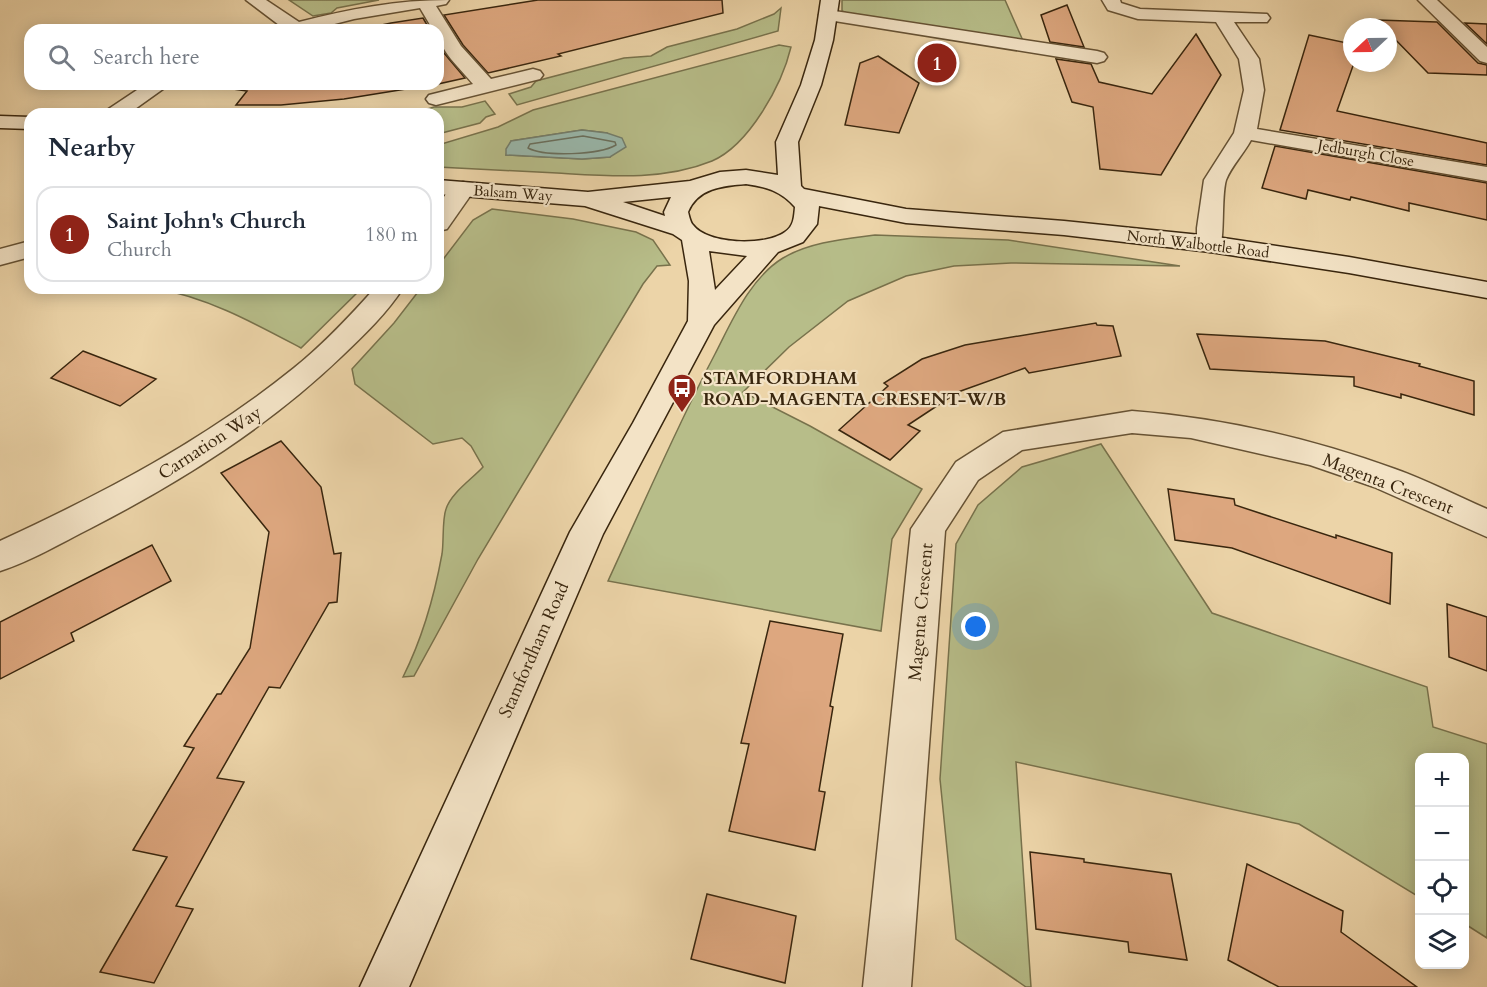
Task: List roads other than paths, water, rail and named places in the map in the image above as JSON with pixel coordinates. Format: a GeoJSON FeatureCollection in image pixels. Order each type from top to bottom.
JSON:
{"type":"FeatureCollection","features":[{"type":"Feature","properties":{"kind":"street"},"geometry":{"type":"LineString","coordinates":[[255,0],[286,24]]}},
{"type":"Feature","properties":{"kind":"street"},"geometry":{"type":"LineString","coordinates":[[1111,0],[1114,6],[1138,14],[1261,18]]}},
{"type":"Feature","properties":{"kind":"street"},"geometry":{"type":"LineString","coordinates":[[1427,0],[1487,57]]}},
{"type":"Feature","properties":{"kind":"street"},"geometry":{"type":"LineString","coordinates":[[313,24],[353,14],[433,2],[443,24]]}},
{"type":"Feature","properties":{"kind":"street"},"geometry":{"type":"LineString","coordinates":[[794,192],[787,142],[811,85],[829,8],[1097,57]]}},
{"type":"Feature","properties":{"kind":"street"},"geometry":{"type":"LineString","coordinates":[[1210,244],[1209,228],[1215,180],[1245,133],[1254,90],[1249,59],[1221,16]]}},
{"type":"Feature","properties":{"kind":"street"},"geometry":{"type":"LineString","coordinates":[[444,27],[454,49],[486,86]]}},
{"type":"Feature","properties":{"kind":"street"},"geometry":{"type":"LineString","coordinates":[[436,99],[533,75]]}},
{"type":"Feature","properties":{"kind":"street"},"geometry":{"type":"LineString","coordinates":[[123,108],[151,90]]}},
{"type":"Feature","properties":{"kind":"street"},"geometry":{"type":"LineString","coordinates":[[0,122],[24,123]]}},
{"type":"Feature","properties":{"kind":"street","name":"Jedburgh Close"},"geometry":{"type":"LineString","coordinates":[[1245,133],[1487,174]]}},
{"type":"Feature","properties":{"kind":"street"},"geometry":{"type":"LineString","coordinates":[[725,178],[761,178],[794,192],[807,206],[807,218],[802,228],[781,242],[750,250],[710,246],[688,233],[676,218],[677,207],[683,196],[694,188],[725,178],[787,142]]}},
{"type":"Feature","properties":{"kind":"street","name":"Balsam Way"},"geometry":{"type":"LineString","coordinates":[[444,187],[588,199],[694,188]]}},
{"type":"Feature","properties":{"kind":"street"},"geometry":{"type":"LineString","coordinates":[[444,216],[463,189]]}},
{"type":"Feature","properties":{"kind":"street","name":"North Walbottle Road"},"geometry":{"type":"LineString","coordinates":[[794,192],[906,216],[1064,228],[1210,244],[1360,267],[1487,290]]}},
{"type":"Feature","properties":{"kind":"street","name":"Balsam Way"},"geometry":{"type":"LineString","coordinates":[[588,199],[688,233]]}},
{"type":"Feature","properties":{"kind":"street","name":"North Walbottle Road"},"geometry":{"type":"LineString","coordinates":[[781,242],[835,227],[906,216]]}},
{"type":"Feature","properties":{"kind":"street","name":"Stamfordham Road"},"geometry":{"type":"LineString","coordinates":[[688,233],[702,281],[702,321]]}},
{"type":"Feature","properties":{"kind":"street","name":"Stamfordham Road"},"geometry":{"type":"LineString","coordinates":[[384,987],[587,532],[648,424],[702,321],[781,242]]}},
{"type":"Feature","properties":{"kind":"street"},"geometry":{"type":"LineString","coordinates":[[0,257],[24,251]]}},
{"type":"Feature","properties":{"kind":"street","name":"Carnation Way"},"geometry":{"type":"LineString","coordinates":[[0,557],[123,497],[227,435],[304,377],[337,346],[385,294]]}},
{"type":"Feature","properties":{"kind":"street","name":"Magenta Crescent"},"geometry":{"type":"LineString","coordinates":[[887,987],[928,529],[967,471],[1014,440],[1132,422],[1191,427],[1313,454],[1385,478],[1487,524]]}},
{"type":"Feature","properties":{"kind":"water"},"geometry":{"type":"Polygon","coordinates":[[[582,130],[607,133],[622,138],[626,147],[610,157],[582,159],[506,155],[506,149],[511,141],[582,130]]]}},
{"type":"Feature","properties":{"kind":"place","name":"Saint John's Church"},"geometry":{"type":"Point","coordinates":[937,63]}},
{"type":"Feature","properties":{"kind":"place","name":"STAMFORDHAM ROAD-MAGENTA CRESENT-W/B"},"geometry":{"type":"Point","coordinates":[682,414]}}]}
